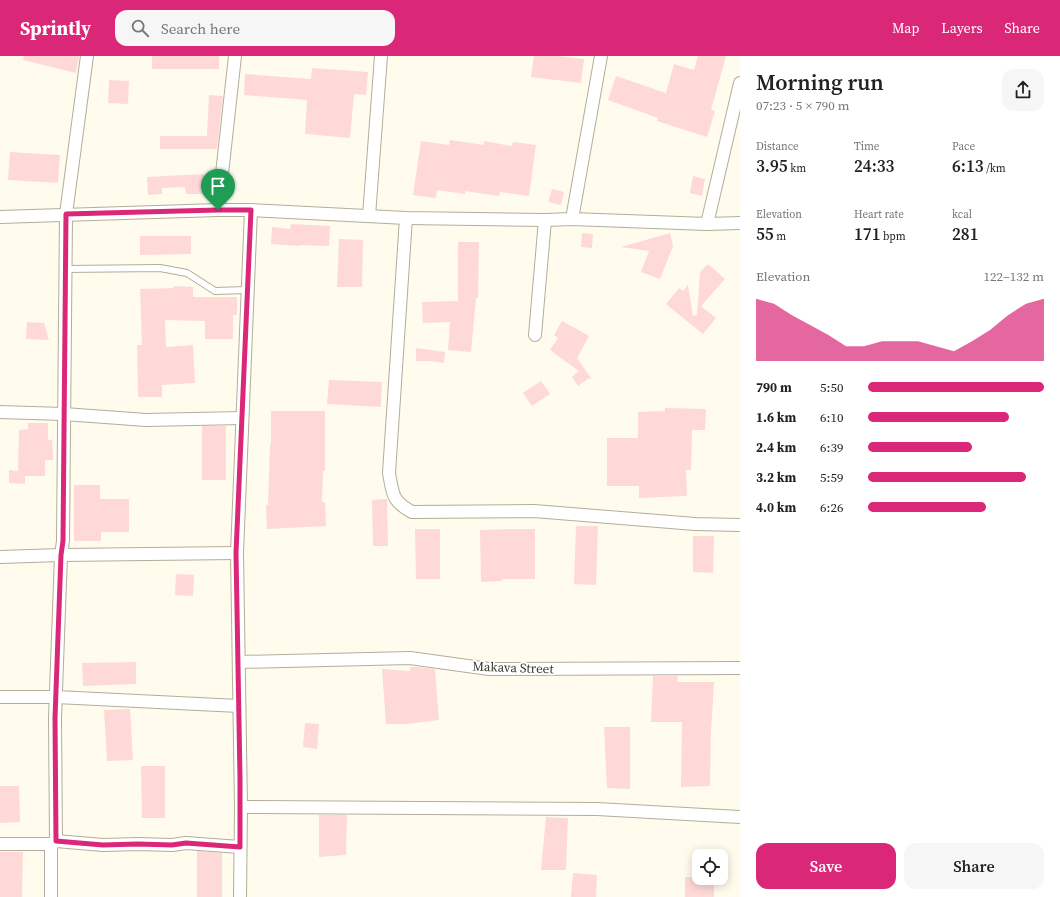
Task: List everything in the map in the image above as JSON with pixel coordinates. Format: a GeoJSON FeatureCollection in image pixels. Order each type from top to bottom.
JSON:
{"type":"FeatureCollection","features":[{"type":"Feature","properties":{"kind":"street"},"geometry":{"type":"LineString","coordinates":[[51,897],[51,860],[54,843],[55,718],[61,555],[63,541],[66,214],[87,56]]}},
{"type":"Feature","properties":{"kind":"street"},"geometry":{"type":"LineString","coordinates":[[218,210],[235,56]]}},
{"type":"Feature","properties":{"kind":"street"},"geometry":{"type":"LineString","coordinates":[[369,216],[381,56]]}},
{"type":"Feature","properties":{"kind":"street"},"geometry":{"type":"LineString","coordinates":[[572,219],[601,56]]}},
{"type":"Feature","properties":{"kind":"street"},"geometry":{"type":"LineString","coordinates":[[707,224],[740,83]]}},
{"type":"Feature","properties":{"kind":"street"},"geometry":{"type":"LineString","coordinates":[[0,217],[251,210],[406,218],[572,219],[707,224],[740,223]]}},
{"type":"Feature","properties":{"kind":"street"},"geometry":{"type":"LineString","coordinates":[[240,897],[241,807],[236,553],[251,210]]}},
{"type":"Feature","properties":{"kind":"street"},"geometry":{"type":"LineString","coordinates":[[406,218],[389,473],[392,495],[397,502],[412,512],[534,511],[694,524],[740,525]]}},
{"type":"Feature","properties":{"kind":"street"},"geometry":{"type":"LineString","coordinates":[[535,335],[545,220]]}},
{"type":"Feature","properties":{"kind":"street"},"geometry":{"type":"LineString","coordinates":[[0,412],[64,414],[146,420],[242,418]]}},
{"type":"Feature","properties":{"kind":"street"},"geometry":{"type":"LineString","coordinates":[[0,557],[236,553]]}},
{"type":"Feature","properties":{"kind":"street","name":"Makava Street"},"geometry":{"type":"LineString","coordinates":[[238,662],[410,658],[489,669],[740,668]]}},
{"type":"Feature","properties":{"kind":"street"},"geometry":{"type":"LineString","coordinates":[[0,697],[56,697],[239,706]]}},
{"type":"Feature","properties":{"kind":"street"},"geometry":{"type":"LineString","coordinates":[[241,807],[597,809],[740,817]]}},
{"type":"Feature","properties":{"kind":"street"},"geometry":{"type":"LineString","coordinates":[[0,844],[54,843],[172,845],[186,843],[240,847]]}},
{"type":"Feature","properties":{"kind":"lane"},"geometry":{"type":"LineString","coordinates":[[65,269],[160,268],[187,273],[214,292],[247,290]]}},
{"type":"Feature","properties":{"kind":"building"},"geometry":{"type":"Polygon","coordinates":[[[24,56],[79,56],[76,73],[23,60],[24,56]]]}},
{"type":"Feature","properties":{"kind":"building"},"geometry":{"type":"Polygon","coordinates":[[[152,56],[219,56],[219,69],[152,69],[152,56]]]}},
{"type":"Feature","properties":{"kind":"building"},"geometry":{"type":"Polygon","coordinates":[[[534,56],[557,56],[584,59],[581,83],[531,77],[534,56]]]}},
{"type":"Feature","properties":{"kind":"building"},"geometry":{"type":"Polygon","coordinates":[[[698,56],[726,56],[711,110],[715,111],[707,137],[657,121],[658,118],[608,100],[616,76],[666,93],[674,64],[694,70],[698,56]]]}},
{"type":"Feature","properties":{"kind":"building"},"geometry":{"type":"Polygon","coordinates":[[[312,68],[368,72],[366,95],[354,94],[350,138],[305,134],[307,100],[244,95],[245,74],[311,79],[312,68]]]}},
{"type":"Feature","properties":{"kind":"building"},"geometry":{"type":"Polygon","coordinates":[[[109,80],[129,81],[128,104],[108,103],[109,80]]]}},
{"type":"Feature","properties":{"kind":"building"},"geometry":{"type":"Polygon","coordinates":[[[209,95],[223,96],[217,149],[160,149],[160,136],[207,136],[209,95]]]}},
{"type":"Feature","properties":{"kind":"building"},"geometry":{"type":"Polygon","coordinates":[[[450,140],[484,145],[484,141],[512,146],[513,142],[536,145],[529,196],[500,192],[499,196],[465,191],[465,194],[437,190],[436,198],[413,195],[421,141],[449,145],[450,140]]]}},
{"type":"Feature","properties":{"kind":"building"},"geometry":{"type":"Polygon","coordinates":[[[10,152],[60,155],[58,183],[8,180],[10,152]]]}},
{"type":"Feature","properties":{"kind":"building"},"geometry":{"type":"Polygon","coordinates":[[[204,174],[205,194],[186,194],[185,187],[162,188],[162,194],[148,195],[147,177],[204,174]]]}},
{"type":"Feature","properties":{"kind":"building"},"geometry":{"type":"Polygon","coordinates":[[[693,176],[705,179],[702,196],[690,193],[693,176]]]}},
{"type":"Feature","properties":{"kind":"building"},"geometry":{"type":"Polygon","coordinates":[[[552,189],[564,192],[561,205],[548,202],[552,189]]]}},
{"type":"Feature","properties":{"kind":"building"},"geometry":{"type":"Polygon","coordinates":[[[291,224],[330,226],[329,246],[271,244],[272,227],[290,229],[291,224]]]}},
{"type":"Feature","properties":{"kind":"building"},"geometry":{"type":"Polygon","coordinates":[[[582,233],[593,234],[592,248],[581,247],[582,233]]]}},
{"type":"Feature","properties":{"kind":"building"},"geometry":{"type":"Polygon","coordinates":[[[670,233],[673,246],[660,279],[641,272],[649,251],[621,247],[670,233]]]}},
{"type":"Feature","properties":{"kind":"building"},"geometry":{"type":"Polygon","coordinates":[[[140,236],[191,236],[191,254],[140,255],[140,236]]]}},
{"type":"Feature","properties":{"kind":"building"},"geometry":{"type":"Polygon","coordinates":[[[339,239],[363,240],[362,287],[337,287],[339,239]]]}},
{"type":"Feature","properties":{"kind":"building"},"geometry":{"type":"Polygon","coordinates":[[[458,242],[479,242],[478,298],[476,298],[471,352],[448,350],[450,322],[423,323],[422,302],[458,301],[458,242]]]}},
{"type":"Feature","properties":{"kind":"building"},"geometry":{"type":"Polygon","coordinates":[[[708,264],[725,279],[701,306],[716,318],[703,334],[666,304],[679,288],[683,291],[688,285],[693,316],[697,315],[700,272],[708,264]]]}},
{"type":"Feature","properties":{"kind":"building"},"geometry":{"type":"Polygon","coordinates":[[[174,286],[193,287],[193,297],[237,297],[237,315],[233,315],[233,339],[205,339],[205,321],[165,320],[166,347],[193,345],[195,383],[162,385],[162,397],[138,397],[137,345],[142,345],[140,289],[174,288],[174,286]]]}},
{"type":"Feature","properties":{"kind":"building"},"geometry":{"type":"Polygon","coordinates":[[[562,321],[589,336],[577,358],[591,378],[578,386],[572,377],[579,371],[550,350],[558,338],[554,335],[562,321]]]}},
{"type":"Feature","properties":{"kind":"building"},"geometry":{"type":"Polygon","coordinates":[[[27,322],[44,323],[49,340],[26,339],[27,322]]]}},
{"type":"Feature","properties":{"kind":"building"},"geometry":{"type":"Polygon","coordinates":[[[416,348],[445,352],[444,363],[416,361],[416,348]]]}},
{"type":"Feature","properties":{"kind":"building"},"geometry":{"type":"Polygon","coordinates":[[[329,380],[382,382],[381,407],[327,404],[329,380]]]}},
{"type":"Feature","properties":{"kind":"building"},"geometry":{"type":"Polygon","coordinates":[[[541,381],[550,394],[532,406],[523,393],[541,381]]]}},
{"type":"Feature","properties":{"kind":"building"},"geometry":{"type":"Polygon","coordinates":[[[665,408],[706,409],[705,430],[692,430],[691,470],[686,470],[687,496],[639,498],[639,486],[607,486],[607,438],[638,438],[638,412],[665,411],[665,408]]]}},
{"type":"Feature","properties":{"kind":"building"},"geometry":{"type":"Polygon","coordinates":[[[271,411],[325,411],[325,471],[323,471],[322,502],[325,502],[326,526],[267,529],[266,505],[268,505],[271,411]]]}},
{"type":"Feature","properties":{"kind":"building"},"geometry":{"type":"Polygon","coordinates":[[[28,423],[48,423],[48,440],[52,440],[53,460],[45,460],[45,476],[25,476],[25,484],[9,483],[9,470],[18,471],[19,430],[28,429],[28,423]]]}},
{"type":"Feature","properties":{"kind":"building"},"geometry":{"type":"Polygon","coordinates":[[[202,426],[226,426],[226,480],[202,480],[202,426]]]}},
{"type":"Feature","properties":{"kind":"building"},"geometry":{"type":"Polygon","coordinates":[[[74,485],[100,485],[100,499],[129,499],[129,532],[101,532],[101,541],[74,541],[74,485]]]}},
{"type":"Feature","properties":{"kind":"building"},"geometry":{"type":"Polygon","coordinates":[[[387,499],[388,546],[373,546],[372,500],[387,499]]]}},
{"type":"Feature","properties":{"kind":"building"},"geometry":{"type":"Polygon","coordinates":[[[576,526],[598,526],[596,585],[574,584],[576,526]]]}},
{"type":"Feature","properties":{"kind":"building"},"geometry":{"type":"Polygon","coordinates":[[[415,529],[440,529],[440,579],[416,579],[415,529]]]}},
{"type":"Feature","properties":{"kind":"building"},"geometry":{"type":"Polygon","coordinates":[[[535,529],[535,579],[502,579],[502,581],[481,582],[480,530],[535,529]]]}},
{"type":"Feature","properties":{"kind":"building"},"geometry":{"type":"Polygon","coordinates":[[[693,536],[714,536],[713,573],[693,572],[693,536]]]}},
{"type":"Feature","properties":{"kind":"building"},"geometry":{"type":"Polygon","coordinates":[[[176,574],[194,575],[193,596],[175,595],[176,574]]]}},
{"type":"Feature","properties":{"kind":"building"},"geometry":{"type":"Polygon","coordinates":[[[136,662],[136,684],[83,686],[82,663],[136,662]]]}},
{"type":"Feature","properties":{"kind":"building"},"geometry":{"type":"Polygon","coordinates":[[[410,667],[435,669],[439,720],[406,724],[386,724],[382,669],[410,671],[410,667]]]}},
{"type":"Feature","properties":{"kind":"building"},"geometry":{"type":"Polygon","coordinates":[[[653,676],[678,676],[677,682],[714,682],[710,786],[681,787],[682,722],[651,722],[653,676]]]}},
{"type":"Feature","properties":{"kind":"building"},"geometry":{"type":"Polygon","coordinates":[[[130,709],[133,760],[107,761],[104,710],[130,709]]]}},
{"type":"Feature","properties":{"kind":"building"},"geometry":{"type":"Polygon","coordinates":[[[305,723],[319,724],[317,749],[303,747],[305,723]]]}},
{"type":"Feature","properties":{"kind":"building"},"geometry":{"type":"Polygon","coordinates":[[[604,727],[630,727],[630,789],[607,788],[604,727]]]}},
{"type":"Feature","properties":{"kind":"building"},"geometry":{"type":"Polygon","coordinates":[[[141,766],[165,766],[165,818],[142,818],[141,766]]]}},
{"type":"Feature","properties":{"kind":"building"},"geometry":{"type":"Polygon","coordinates":[[[0,786],[19,786],[20,822],[0,823],[0,786]]]}},
{"type":"Feature","properties":{"kind":"building"},"geometry":{"type":"Polygon","coordinates":[[[319,815],[347,815],[346,855],[319,857],[319,815]]]}},
{"type":"Feature","properties":{"kind":"building"},"geometry":{"type":"Polygon","coordinates":[[[546,817],[568,818],[566,870],[541,870],[546,817]]]}},
{"type":"Feature","properties":{"kind":"building"},"geometry":{"type":"Polygon","coordinates":[[[197,851],[222,853],[222,897],[197,897],[197,851]]]}},
{"type":"Feature","properties":{"kind":"building"},"geometry":{"type":"Polygon","coordinates":[[[0,852],[23,852],[22,897],[0,897],[0,852]]]}},
{"type":"Feature","properties":{"kind":"building"},"geometry":{"type":"Polygon","coordinates":[[[573,873],[597,875],[596,897],[571,897],[573,873]]]}},
{"type":"Feature","properties":{"kind":"building"},"geometry":{"type":"Polygon","coordinates":[[[685,877],[692,877],[692,885],[714,885],[714,897],[685,897],[685,877]]]}},
{"type":"Feature","properties":{"kind":"route"},"geometry":{"type":"LineString","coordinates":[[218,210],[251,210],[236,553],[240,847],[186,843],[172,845],[103,845],[56,841],[55,718],[61,555],[63,541],[66,214],[218,210]]}}]}
